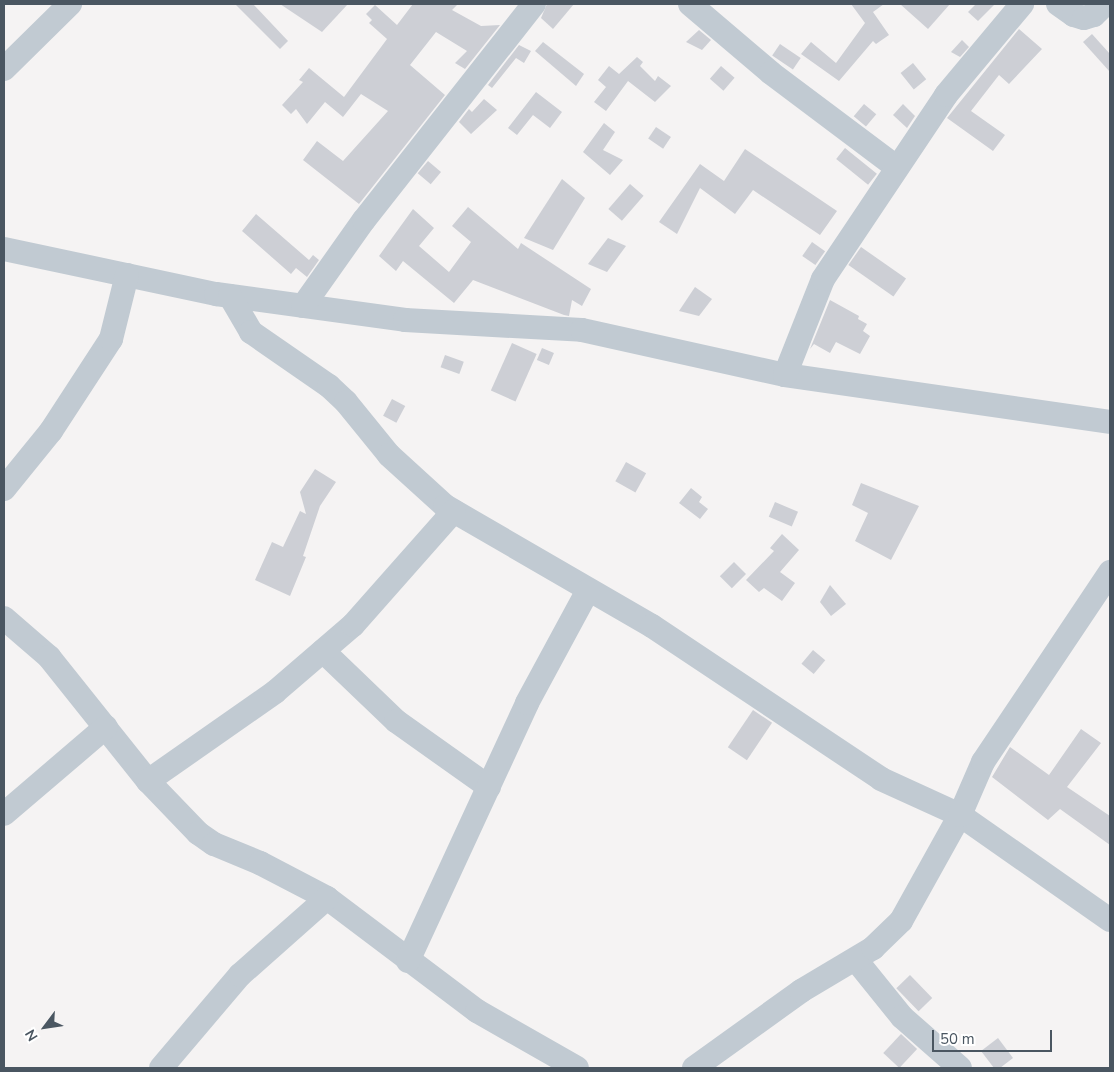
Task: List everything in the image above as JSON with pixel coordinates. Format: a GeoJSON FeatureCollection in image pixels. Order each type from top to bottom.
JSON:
{"type":"FeatureCollection","features":[{"type":"Feature","properties":{"kind":"street"},"geometry":{"type":"LineString","coordinates":[[4,68],[70,4]]}},
{"type":"Feature","properties":{"kind":"street"},"geometry":{"type":"LineString","coordinates":[[302,306],[370,213],[534,4]]}},
{"type":"Feature","properties":{"kind":"street"},"geometry":{"type":"LineString","coordinates":[[690,4],[771,73],[896,167]]}},
{"type":"Feature","properties":{"kind":"street"},"geometry":{"type":"LineString","coordinates":[[785,375],[823,279],[896,167],[946,95],[1022,4]]}},
{"type":"Feature","properties":{"kind":"street"},"geometry":{"type":"LineString","coordinates":[[1058,4],[1074,15],[1084,18],[1094,15],[1105,4]]}},
{"type":"Feature","properties":{"kind":"street"},"geometry":{"type":"LineString","coordinates":[[4,249],[230,296],[405,320],[582,330],[785,375],[1110,422]]}},
{"type":"Feature","properties":{"kind":"street"},"geometry":{"type":"LineString","coordinates":[[4,489],[51,430],[111,339],[127,275]]}},
{"type":"Feature","properties":{"kind":"street"},"geometry":{"type":"LineString","coordinates":[[230,296],[251,332],[329,386],[346,402],[389,456],[423,488],[454,510],[527,550],[588,590],[652,626],[881,779],[960,815],[1110,920]]}},
{"type":"Feature","properties":{"kind":"street"},"geometry":{"type":"LineString","coordinates":[[148,781],[275,692],[353,625],[454,510]]}},
{"type":"Feature","properties":{"kind":"street"},"geometry":{"type":"LineString","coordinates":[[694,1068],[801,991],[856,960],[901,921],[960,815],[983,762],[1110,572]]}},
{"type":"Feature","properties":{"kind":"street"},"geometry":{"type":"LineString","coordinates":[[408,961],[527,703],[588,590]]}},
{"type":"Feature","properties":{"kind":"street"},"geometry":{"type":"LineString","coordinates":[[4,618],[48,657],[148,781],[198,833],[214,844],[260,863],[327,898],[408,961],[477,1011],[577,1068]]}},
{"type":"Feature","properties":{"kind":"street"},"geometry":{"type":"LineString","coordinates":[[323,651],[396,721],[489,787]]}},
{"type":"Feature","properties":{"kind":"street"},"geometry":{"type":"LineString","coordinates":[[4,814],[106,727]]}},
{"type":"Feature","properties":{"kind":"street"},"geometry":{"type":"LineString","coordinates":[[161,1068],[240,975],[327,898]]}},
{"type":"Feature","properties":{"kind":"street"},"geometry":{"type":"LineString","coordinates":[[856,960],[902,1017],[960,1068]]}},
{"type":"Feature","properties":{"kind":"building"},"geometry":{"type":"Polygon","coordinates":[[[235,4],[253,4],[288,41],[280,49],[235,4]]]}},
{"type":"Feature","properties":{"kind":"building"},"geometry":{"type":"Polygon","coordinates":[[[280,4],[348,4],[322,32],[280,4]]]}},
{"type":"Feature","properties":{"kind":"building"},"geometry":{"type":"Polygon","coordinates":[[[413,4],[458,4],[452,10],[481,26],[500,25],[465,69],[455,63],[467,51],[436,32],[410,65],[445,95],[359,204],[303,160],[317,141],[343,161],[388,111],[361,94],[343,117],[325,102],[307,124],[296,109],[291,114],[282,105],[303,82],[299,80],[309,68],[344,97],[387,39],[369,23],[372,20],[366,14],[375,5],[397,25],[413,4]]]}},
{"type":"Feature","properties":{"kind":"building"},"geometry":{"type":"Polygon","coordinates":[[[547,4],[574,4],[553,29],[541,18],[547,4]]]}},
{"type":"Feature","properties":{"kind":"building"},"geometry":{"type":"Polygon","coordinates":[[[851,4],[884,4],[873,12],[889,35],[876,44],[873,41],[839,81],[801,54],[811,42],[836,63],[865,23],[851,4]]]}},
{"type":"Feature","properties":{"kind":"building"},"geometry":{"type":"Polygon","coordinates":[[[900,4],[950,4],[928,29],[900,4]]]}},
{"type":"Feature","properties":{"kind":"building"},"geometry":{"type":"Polygon","coordinates":[[[976,4],[995,4],[978,21],[968,12],[976,4]]]}},
{"type":"Feature","properties":{"kind":"building"},"geometry":{"type":"Polygon","coordinates":[[[1019,29],[1042,49],[1009,84],[999,75],[971,111],[1005,135],[993,151],[947,118],[1019,29]]]}},
{"type":"Feature","properties":{"kind":"building"},"geometry":{"type":"Polygon","coordinates":[[[699,30],[711,40],[702,50],[686,42],[699,30]]]}},
{"type":"Feature","properties":{"kind":"building"},"geometry":{"type":"Polygon","coordinates":[[[1092,34],[1110,54],[1110,72],[1083,42],[1092,34]]]}},
{"type":"Feature","properties":{"kind":"building"},"geometry":{"type":"Polygon","coordinates":[[[962,40],[969,47],[960,57],[951,52],[962,40]]]}},
{"type":"Feature","properties":{"kind":"building"},"geometry":{"type":"Polygon","coordinates":[[[543,42],[584,74],[576,86],[535,51],[543,42]]]}},
{"type":"Feature","properties":{"kind":"building"},"geometry":{"type":"Polygon","coordinates":[[[780,44],[801,58],[793,70],[772,56],[780,44]]]}},
{"type":"Feature","properties":{"kind":"building"},"geometry":{"type":"Polygon","coordinates":[[[519,45],[531,51],[524,63],[516,58],[492,88],[488,85],[519,45]]]}},
{"type":"Feature","properties":{"kind":"building"},"geometry":{"type":"Polygon","coordinates":[[[637,57],[643,62],[640,66],[655,81],[658,76],[671,86],[655,102],[628,81],[606,111],[594,102],[606,87],[598,80],[609,66],[619,74],[637,57]]]}},
{"type":"Feature","properties":{"kind":"building"},"geometry":{"type":"Polygon","coordinates":[[[913,63],[926,79],[914,89],[901,73],[913,63]]]}},
{"type":"Feature","properties":{"kind":"building"},"geometry":{"type":"Polygon","coordinates":[[[721,66],[735,78],[723,91],[710,79],[721,66]]]}},
{"type":"Feature","properties":{"kind":"building"},"geometry":{"type":"Polygon","coordinates":[[[536,92],[562,112],[550,128],[533,115],[517,135],[508,128],[536,92]]]}},
{"type":"Feature","properties":{"kind":"building"},"geometry":{"type":"Polygon","coordinates":[[[484,99],[497,110],[471,134],[459,122],[469,109],[472,112],[484,99]]]}},
{"type":"Feature","properties":{"kind":"building"},"geometry":{"type":"Polygon","coordinates":[[[864,104],[876,114],[866,127],[854,116],[864,104]]]}},
{"type":"Feature","properties":{"kind":"building"},"geometry":{"type":"Polygon","coordinates":[[[903,104],[915,116],[907,128],[893,115],[903,104]]]}},
{"type":"Feature","properties":{"kind":"building"},"geometry":{"type":"Polygon","coordinates":[[[604,123],[615,132],[603,150],[623,160],[610,175],[583,152],[604,123]]]}},
{"type":"Feature","properties":{"kind":"building"},"geometry":{"type":"Polygon","coordinates":[[[656,127],[671,137],[663,149],[648,139],[656,127]]]}},
{"type":"Feature","properties":{"kind":"building"},"geometry":{"type":"Polygon","coordinates":[[[845,148],[877,174],[868,185],[836,159],[845,148]]]}},
{"type":"Feature","properties":{"kind":"building"},"geometry":{"type":"Polygon","coordinates":[[[745,149],[837,211],[820,235],[753,190],[735,214],[700,188],[677,234],[659,222],[700,164],[724,181],[745,149]]]}},
{"type":"Feature","properties":{"kind":"building"},"geometry":{"type":"Polygon","coordinates":[[[428,161],[441,172],[431,184],[418,173],[428,161]]]}},
{"type":"Feature","properties":{"kind":"building"},"geometry":{"type":"Polygon","coordinates":[[[562,179],[585,198],[553,250],[524,238],[562,179]]]}},
{"type":"Feature","properties":{"kind":"building"},"geometry":{"type":"Polygon","coordinates":[[[630,184],[644,196],[622,221],[608,209],[630,184]]]}},
{"type":"Feature","properties":{"kind":"building"},"geometry":{"type":"Polygon","coordinates":[[[468,207],[518,249],[521,243],[591,289],[582,306],[572,300],[569,316],[564,315],[473,280],[454,303],[403,261],[396,271],[379,256],[413,209],[434,228],[419,246],[449,272],[471,242],[452,226],[468,207]]]}},
{"type":"Feature","properties":{"kind":"building"},"geometry":{"type":"Polygon","coordinates":[[[256,214],[309,260],[313,255],[319,260],[307,277],[296,268],[291,274],[242,231],[256,214]]]}},
{"type":"Feature","properties":{"kind":"building"},"geometry":{"type":"Polygon","coordinates":[[[608,238],[626,246],[607,272],[588,264],[608,238]]]}},
{"type":"Feature","properties":{"kind":"building"},"geometry":{"type":"Polygon","coordinates":[[[812,242],[825,251],[815,265],[802,256],[812,242]]]}},
{"type":"Feature","properties":{"kind":"building"},"geometry":{"type":"Polygon","coordinates":[[[861,247],[906,279],[893,297],[848,265],[861,247]]]}},
{"type":"Feature","properties":{"kind":"building"},"geometry":{"type":"Polygon","coordinates":[[[695,287],[712,299],[699,316],[679,311],[695,287]]]}},
{"type":"Feature","properties":{"kind":"building"},"geometry":{"type":"Polygon","coordinates":[[[830,300],[859,316],[858,319],[867,324],[863,331],[870,336],[860,354],[836,342],[830,353],[814,344],[810,349],[830,300]]]}},
{"type":"Feature","properties":{"kind":"building"},"geometry":{"type":"Polygon","coordinates":[[[512,343],[537,354],[516,401],[491,391],[512,343]]]}},
{"type":"Feature","properties":{"kind":"building"},"geometry":{"type":"Polygon","coordinates":[[[542,348],[554,353],[549,365],[537,360],[542,348]]]}},
{"type":"Feature","properties":{"kind":"building"},"geometry":{"type":"Polygon","coordinates":[[[445,355],[464,362],[459,374],[441,367],[445,355]]]}},
{"type":"Feature","properties":{"kind":"building"},"geometry":{"type":"Polygon","coordinates":[[[392,399],[405,406],[396,423],[383,416],[392,399]]]}},
{"type":"Feature","properties":{"kind":"building"},"geometry":{"type":"Polygon","coordinates":[[[626,462],[646,473],[635,492],[615,481],[626,462]]]}},
{"type":"Feature","properties":{"kind":"building"},"geometry":{"type":"Polygon","coordinates":[[[315,469],[336,482],[320,506],[303,556],[306,557],[290,596],[255,580],[272,542],[283,547],[300,511],[306,514],[300,492],[315,469]]]}},
{"type":"Feature","properties":{"kind":"building"},"geometry":{"type":"Polygon","coordinates":[[[861,483],[919,506],[891,560],[855,541],[868,513],[852,505],[861,483]]]}},
{"type":"Feature","properties":{"kind":"building"},"geometry":{"type":"Polygon","coordinates":[[[691,488],[702,497],[699,502],[708,509],[700,519],[679,503],[691,488]]]}},
{"type":"Feature","properties":{"kind":"building"},"geometry":{"type":"Polygon","coordinates":[[[775,502],[798,512],[792,526],[769,517],[775,502]]]}},
{"type":"Feature","properties":{"kind":"building"},"geometry":{"type":"Polygon","coordinates":[[[782,534],[799,550],[780,572],[795,583],[782,601],[764,588],[759,592],[746,580],[774,551],[770,548],[782,534]]]}},
{"type":"Feature","properties":{"kind":"building"},"geometry":{"type":"Polygon","coordinates":[[[734,562],[746,574],[732,588],[720,576],[734,562]]]}},
{"type":"Feature","properties":{"kind":"building"},"geometry":{"type":"Polygon","coordinates":[[[830,585],[846,604],[831,616],[820,602],[830,585]]]}},
{"type":"Feature","properties":{"kind":"building"},"geometry":{"type":"Polygon","coordinates":[[[813,650],[825,660],[814,674],[801,664],[813,650]]]}},
{"type":"Feature","properties":{"kind":"building"},"geometry":{"type":"Polygon","coordinates":[[[753,710],[772,723],[747,760],[728,747],[753,710]]]}},
{"type":"Feature","properties":{"kind":"building"},"geometry":{"type":"Polygon","coordinates":[[[1081,729],[1101,743],[1067,787],[1110,816],[1110,845],[1060,809],[1048,820],[992,777],[1010,747],[1049,775],[1081,729]]]}},
{"type":"Feature","properties":{"kind":"building"},"geometry":{"type":"Polygon","coordinates":[[[910,975],[932,998],[919,1011],[896,988],[910,975]]]}},
{"type":"Feature","properties":{"kind":"building"},"geometry":{"type":"Polygon","coordinates":[[[901,1034],[917,1049],[899,1068],[883,1053],[901,1034]]]}},
{"type":"Feature","properties":{"kind":"building"},"geometry":{"type":"Polygon","coordinates":[[[998,1038],[1013,1058],[1000,1068],[994,1068],[981,1051],[998,1038]]]}}]}
